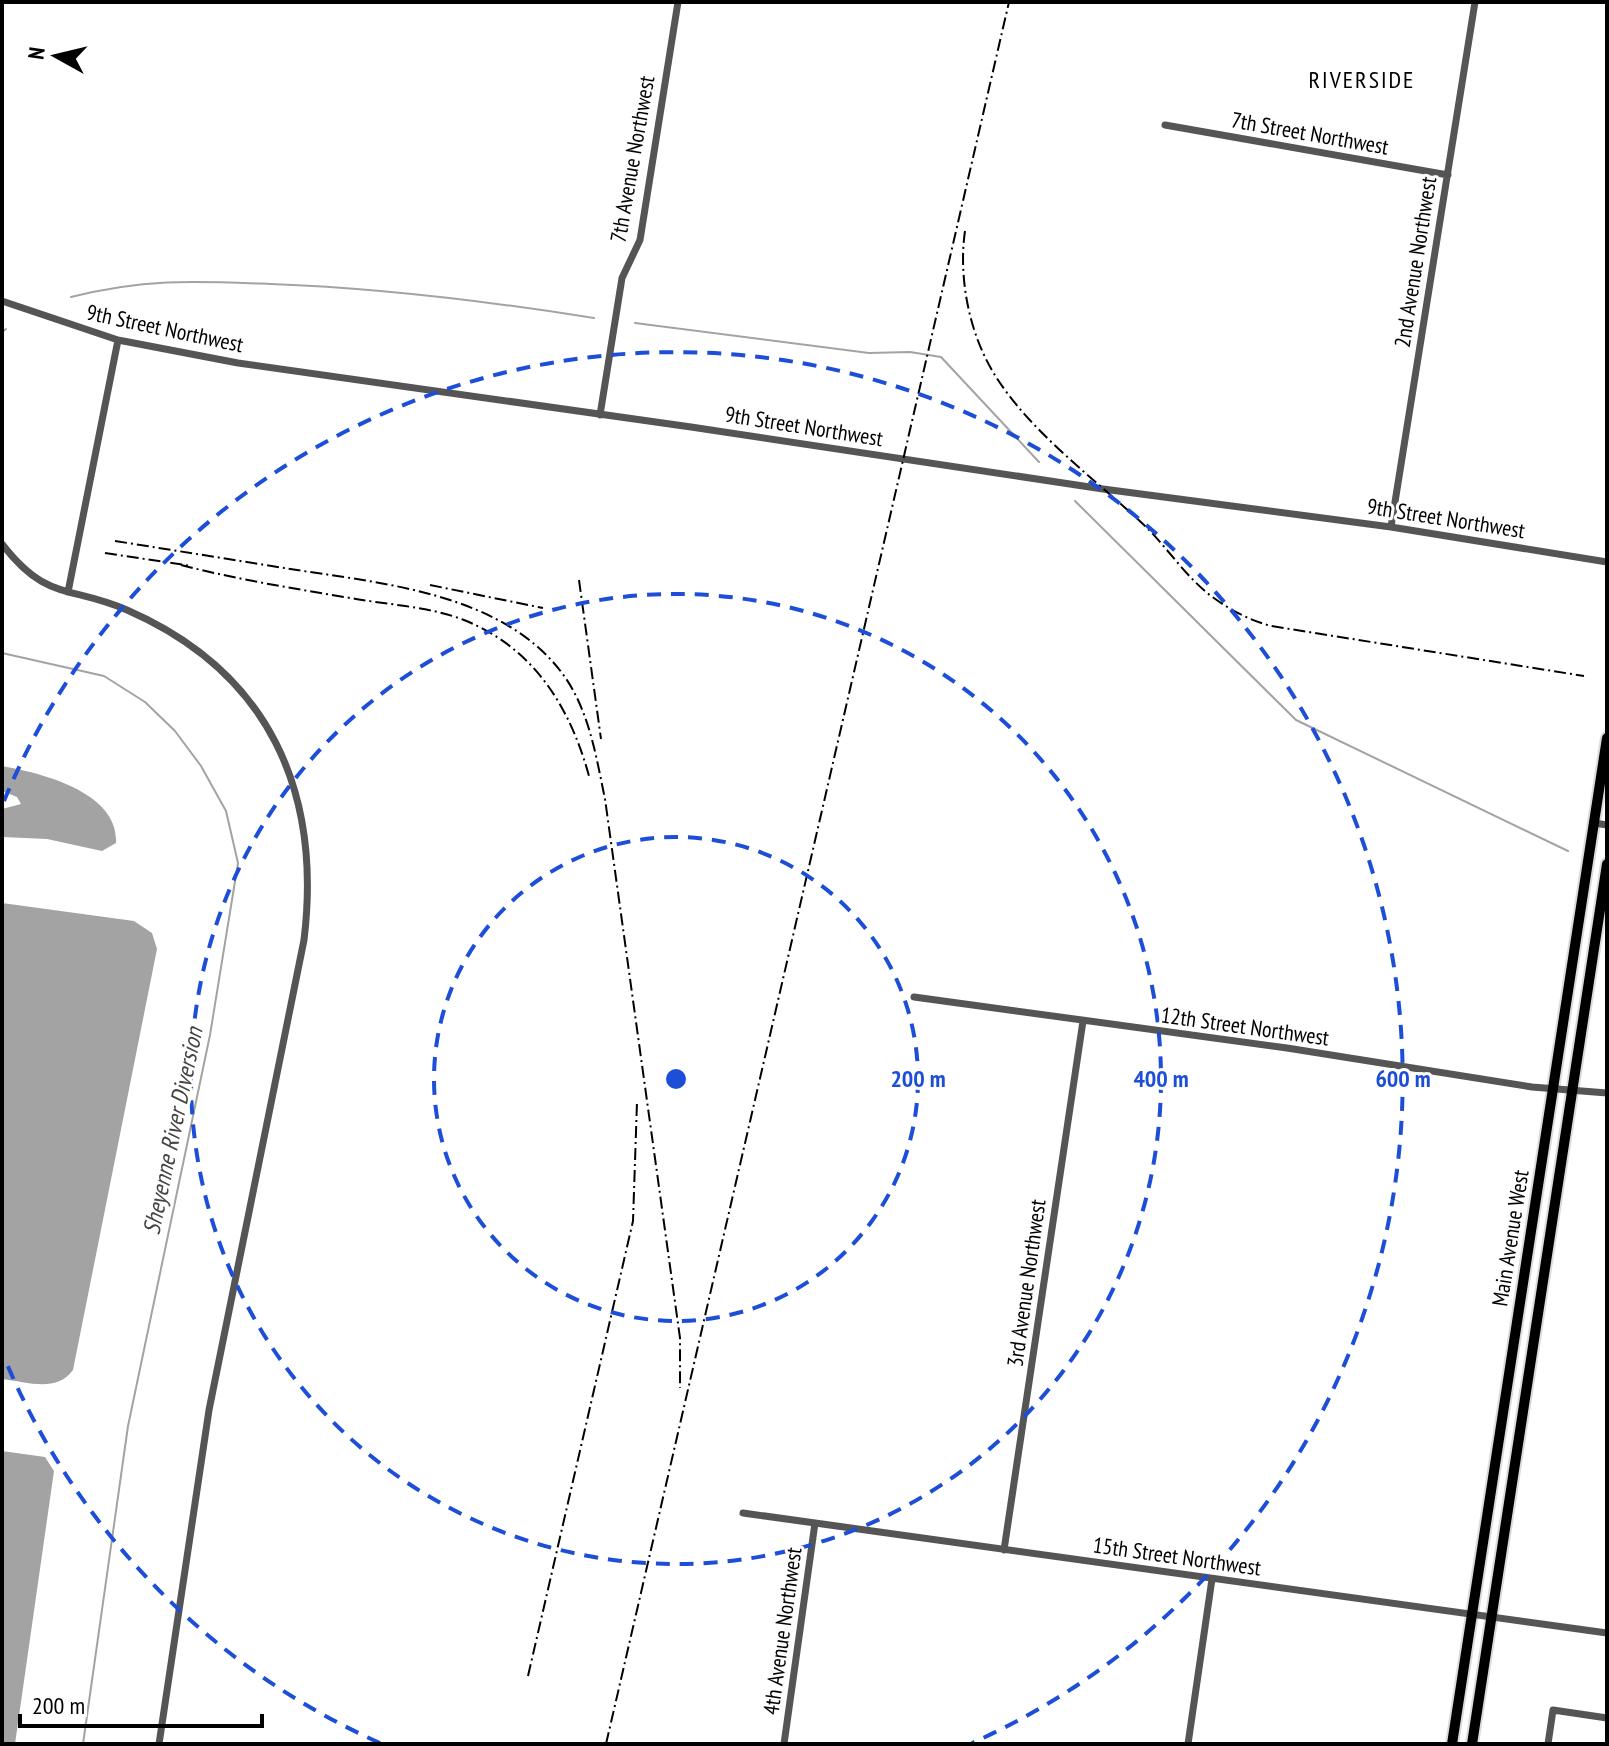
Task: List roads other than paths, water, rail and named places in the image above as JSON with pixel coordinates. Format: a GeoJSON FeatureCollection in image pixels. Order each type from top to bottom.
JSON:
{"type":"FeatureCollection","features":[{"type":"Feature","properties":{"kind":"main road","name":"Main Avenue West"},"geometry":{"type":"LineString","coordinates":[[1452,1744],[1607,738]]}},
{"type":"Feature","properties":{"kind":"main road","name":"Main Avenue West"},"geometry":{"type":"LineString","coordinates":[[1472,1744],[1607,864]]}},
{"type":"Feature","properties":{"kind":"street","name":"7th Avenue Northwest"},"geometry":{"type":"LineString","coordinates":[[600,415],[622,278],[640,240],[678,2]]}},
{"type":"Feature","properties":{"kind":"street","name":"2nd Avenue Northwest"},"geometry":{"type":"LineString","coordinates":[[1391,527],[1475,2]]}},
{"type":"Feature","properties":{"kind":"street","name":"7th Street Northwest"},"geometry":{"type":"LineString","coordinates":[[1165,125],[1448,175]]}},
{"type":"Feature","properties":{"kind":"street","name":"9th Street Northwest"},"geometry":{"type":"LineString","coordinates":[[2,301],[118,340],[238,363],[1103,489],[1391,527],[1607,562]]}},
{"type":"Feature","properties":{"kind":"street"},"geometry":{"type":"LineString","coordinates":[[68,592],[118,340]]}},
{"type":"Feature","properties":{"kind":"street"},"geometry":{"type":"LineString","coordinates":[[2,544],[20,568],[46,587],[117,605],[154,622],[189,642],[223,673],[278,746],[295,785],[308,858],[309,897],[304,940],[209,1410],[159,1744]]}},
{"type":"Feature","properties":{"kind":"street"},"geometry":{"type":"LineString","coordinates":[[1594,823],[1607,825]]}},
{"type":"Feature","properties":{"kind":"street","name":"12th Street Northwest"},"geometry":{"type":"LineString","coordinates":[[914,997],[1554,1090],[1607,1093]]}},
{"type":"Feature","properties":{"kind":"street","name":"3rd Avenue Northwest"},"geometry":{"type":"LineString","coordinates":[[1004,1550],[1083,1021]]}},
{"type":"Feature","properties":{"kind":"street","name":"15th Street Northwest"},"geometry":{"type":"LineString","coordinates":[[743,1513],[1607,1633]]}},
{"type":"Feature","properties":{"kind":"street","name":"4th Avenue Northwest"},"geometry":{"type":"LineString","coordinates":[[784,1744],[815,1523]]}},
{"type":"Feature","properties":{"kind":"street"},"geometry":{"type":"LineString","coordinates":[[1188,1744],[1212,1579]]}},
{"type":"Feature","properties":{"kind":"street"},"geometry":{"type":"LineString","coordinates":[[1548,1744],[1553,1710],[1607,1718]]}},
{"type":"Feature","properties":{"kind":"waterway"},"geometry":{"type":"LineString","coordinates":[[71,297],[147,284],[271,284],[433,296],[594,318]]}},
{"type":"Feature","properties":{"kind":"waterway"},"geometry":{"type":"LineString","coordinates":[[635,323],[869,353],[910,352],[941,357],[1039,462]]}},
{"type":"Feature","properties":{"kind":"waterway"},"geometry":{"type":"LineString","coordinates":[[2,332],[6,329]]}},
{"type":"Feature","properties":{"kind":"waterway"},"geometry":{"type":"LineString","coordinates":[[1075,501],[1296,720],[1568,851]]}},
{"type":"Feature","properties":{"kind":"waterway","name":"Sheyenne River Diversion"},"geometry":{"type":"LineString","coordinates":[[2,653],[104,676],[145,702],[175,731],[201,766],[226,811],[238,863],[210,1035],[128,1426],[83,1744]]}},
{"type":"Feature","properties":{"kind":"railway"},"geometry":{"type":"LineString","coordinates":[[606,1744],[1009,2]]}},
{"type":"Feature","properties":{"kind":"railway"},"geometry":{"type":"LineString","coordinates":[[965,231],[963,263],[969,312],[985,357],[999,381],[1035,426],[1144,525],[1211,596],[1240,614],[1271,626],[1584,676]]}},
{"type":"Feature","properties":{"kind":"railway"},"geometry":{"type":"LineString","coordinates":[[115,541],[358,579],[435,595],[505,624],[536,646],[562,673],[585,717],[605,799],[680,1338],[680,1388]]}},
{"type":"Feature","properties":{"kind":"railway"},"geometry":{"type":"LineString","coordinates":[[105,553],[192,566]]}},
{"type":"Feature","properties":{"kind":"railway"},"geometry":{"type":"LineString","coordinates":[[181,565],[268,584],[438,612],[489,632],[510,646],[546,683],[571,726],[589,776]]}},
{"type":"Feature","properties":{"kind":"railway"},"geometry":{"type":"LineString","coordinates":[[579,580],[601,739]]}},
{"type":"Feature","properties":{"kind":"railway"},"geometry":{"type":"LineString","coordinates":[[430,585],[543,608]]}},
{"type":"Feature","properties":{"kind":"railway"},"geometry":{"type":"LineString","coordinates":[[528,1676],[633,1221],[637,1102]]}},
{"type":"Feature","properties":{"kind":"district","name":"RIVERSIDE"},"geometry":{"type":"Point","coordinates":[1362,80]}}]}
